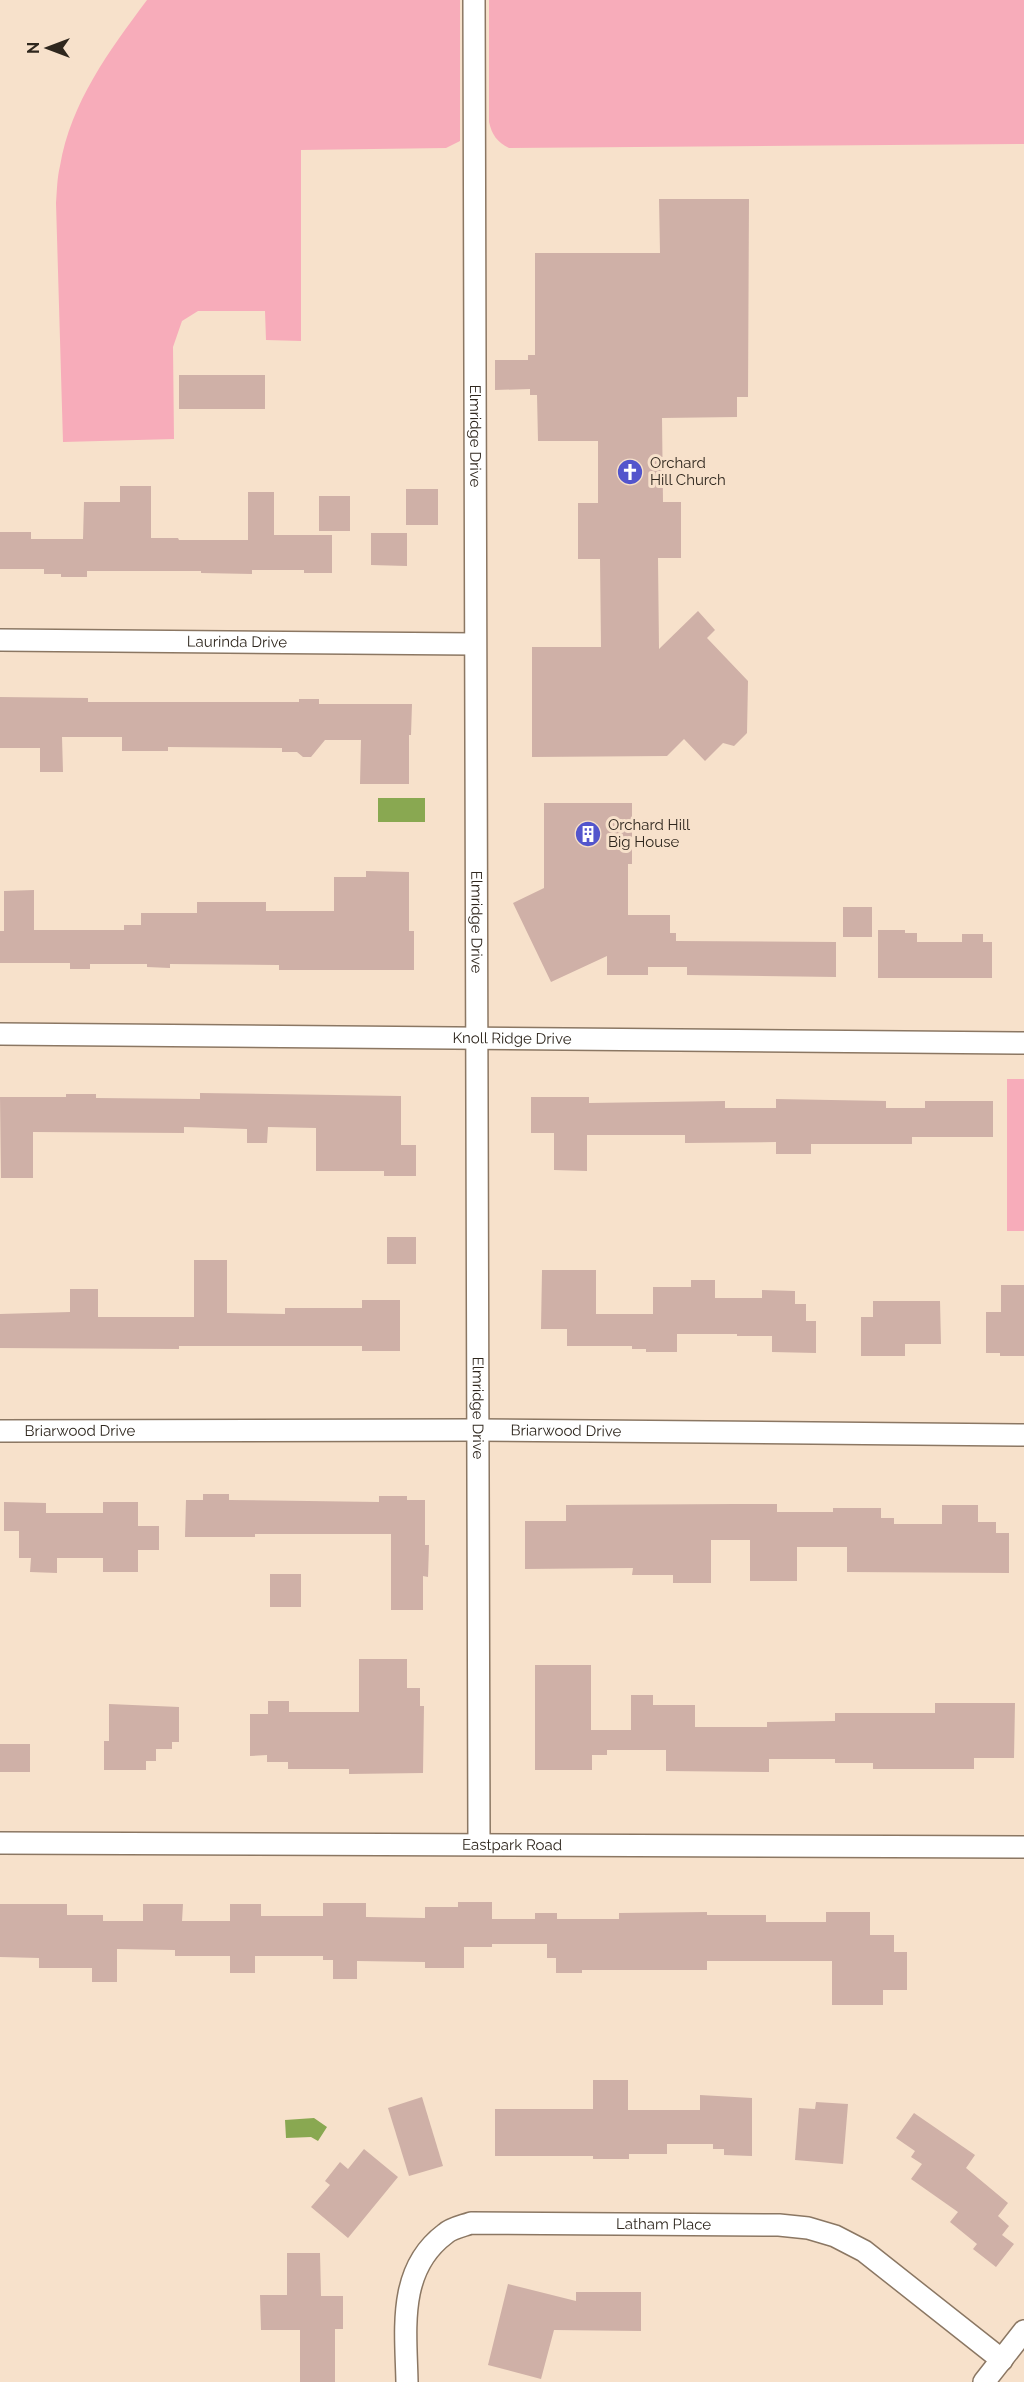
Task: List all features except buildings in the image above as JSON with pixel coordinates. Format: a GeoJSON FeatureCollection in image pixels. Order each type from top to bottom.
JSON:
{"type":"FeatureCollection","features":[{"type":"Feature","properties":{"kind":"street","name":"Elmridge Drive"},"geometry":{"type":"LineString","coordinates":[[474,0],[478,1844]]}},
{"type":"Feature","properties":{"kind":"street","name":"Laurinda Drive"},"geometry":{"type":"LineString","coordinates":[[0,640],[474,644]]}},
{"type":"Feature","properties":{"kind":"street","name":"Knoll Ridge Drive"},"geometry":{"type":"LineString","coordinates":[[0,1034],[1024,1043]]}},
{"type":"Feature","properties":{"kind":"street","name":"Briarwood Drive"},"geometry":{"type":"LineString","coordinates":[[0,1431],[477,1430],[1024,1436]]}},
{"type":"Feature","properties":{"kind":"street","name":"Eastpark Road"},"geometry":{"type":"LineString","coordinates":[[0,1843],[1024,1846]]}},
{"type":"Feature","properties":{"kind":"street","name":"Latham Place"},"geometry":{"type":"LineString","coordinates":[[407,2382],[406,2301],[413,2275],[428,2251],[446,2232],[471,2223],[779,2225],[808,2229],[835,2236],[864,2252],[1002,2360]]}},
{"type":"Feature","properties":{"kind":"street"},"geometry":{"type":"LineString","coordinates":[[984,2382],[1024,2331]]}},
{"type":"Feature","properties":{"kind":"shaded area"},"geometry":{"type":"Polygon","coordinates":[[[147,0],[460,0],[460,141],[446,148],[301,150],[301,341],[266,340],[265,311],[198,311],[182,321],[173,347],[174,439],[63,442],[56,203],[59,171],[65,143],[82,99],[119,38],[147,0]]]}},
{"type":"Feature","properties":{"kind":"shaded area"},"geometry":{"type":"Polygon","coordinates":[[[489,0],[1024,0],[1024,144],[509,148],[496,138],[489,122],[489,0]]]}},
{"type":"Feature","properties":{"kind":"shaded area"},"geometry":{"type":"Polygon","coordinates":[[[378,798],[425,798],[425,822],[378,822],[378,798]]]}},
{"type":"Feature","properties":{"kind":"shaded area"},"geometry":{"type":"Polygon","coordinates":[[[1007,1079],[1024,1079],[1024,1231],[1007,1231],[1007,1079]]]}},
{"type":"Feature","properties":{"kind":"shaded area"},"geometry":{"type":"Polygon","coordinates":[[[314,2118],[327,2127],[318,2141],[311,2137],[286,2138],[285,2120],[314,2118]]]}},
{"type":"Feature","properties":{"kind":"place","name":"Orchard Hill Church"},"geometry":{"type":"Point","coordinates":[630,472]}},
{"type":"Feature","properties":{"kind":"place","name":"Orchard Hill Big House"},"geometry":{"type":"Point","coordinates":[588,834]}}]}
